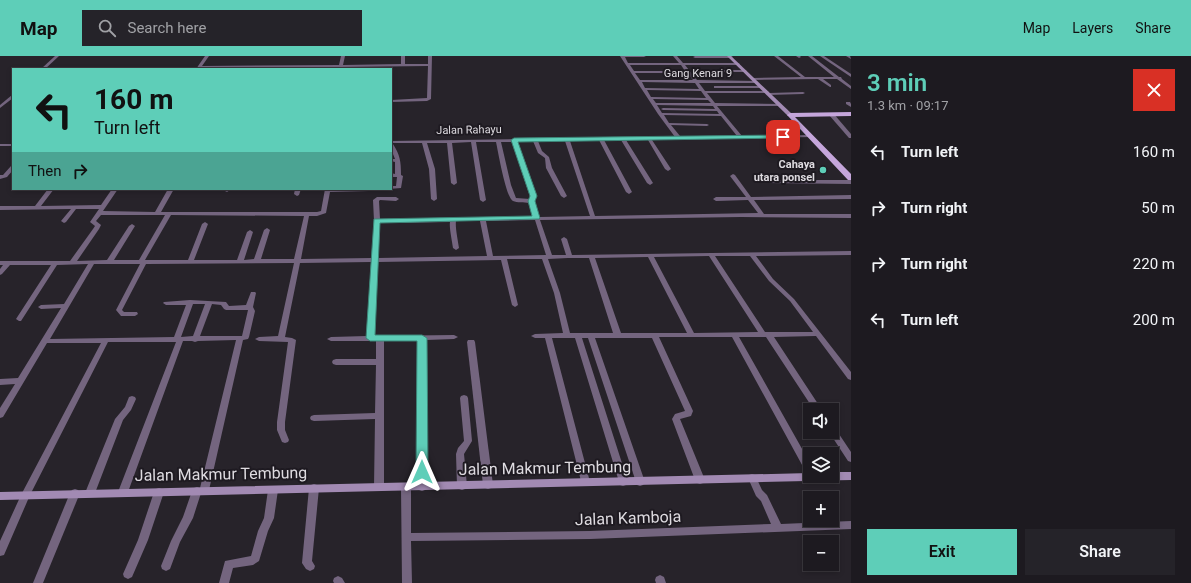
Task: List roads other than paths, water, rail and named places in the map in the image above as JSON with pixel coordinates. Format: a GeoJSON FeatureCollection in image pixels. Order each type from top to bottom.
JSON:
{"type":"FeatureCollection","features":[{"type":"Feature","properties":{"kind":"main road"},"geometry":{"type":"LineString","coordinates":[[787,112],[851,114]]}},
{"type":"Feature","properties":{"kind":"main road"},"geometry":{"type":"LineString","coordinates":[[787,112],[810,136],[848,171],[851,178]]}},
{"type":"Feature","properties":{"kind":"street"},"geometry":{"type":"LineString","coordinates":[[44,68],[57,56]]}},
{"type":"Feature","properties":{"kind":"street"},"geometry":{"type":"LineString","coordinates":[[199,68],[207,56]]}},
{"type":"Feature","properties":{"kind":"street"},"geometry":{"type":"LineString","coordinates":[[340,67],[343,56]]}},
{"type":"Feature","properties":{"kind":"street"},"geometry":{"type":"LineString","coordinates":[[403,56],[403,65]]}},
{"type":"Feature","properties":{"kind":"street"},"geometry":{"type":"LineString","coordinates":[[392,101],[428,100],[430,97],[430,56]]}},
{"type":"Feature","properties":{"kind":"street"},"geometry":{"type":"LineString","coordinates":[[623,57],[644,56]]}},
{"type":"Feature","properties":{"kind":"street"},"geometry":{"type":"LineString","coordinates":[[776,56],[804,78]]}},
{"type":"Feature","properties":{"kind":"street"},"geometry":{"type":"LineString","coordinates":[[810,56],[833,72],[851,88]]}},
{"type":"Feature","properties":{"kind":"street"},"geometry":{"type":"LineString","coordinates":[[822,56],[851,76]]}},
{"type":"Feature","properties":{"kind":"street"},"geometry":{"type":"LineString","coordinates":[[623,57],[677,58],[704,91],[721,115],[741,137]]}},
{"type":"Feature","properties":{"kind":"street"},"geometry":{"type":"LineString","coordinates":[[623,57],[660,114],[679,138]]}},
{"type":"Feature","properties":{"kind":"street"},"geometry":{"type":"LineString","coordinates":[[695,57],[730,57],[787,112]]}},
{"type":"Feature","properties":{"kind":"street"},"geometry":{"type":"LineString","coordinates":[[199,68],[430,65]]}},
{"type":"Feature","properties":{"kind":"street"},"geometry":{"type":"LineString","coordinates":[[630,68],[741,67]]}},
{"type":"Feature","properties":{"kind":"street"},"geometry":{"type":"LineString","coordinates":[[720,71],[741,67]]}},
{"type":"Feature","properties":{"kind":"street"},"geometry":{"type":"LineString","coordinates":[[630,68],[689,72]]}},
{"type":"Feature","properties":{"kind":"street"},"geometry":{"type":"LineString","coordinates":[[833,72],[851,76]]}},
{"type":"Feature","properties":{"kind":"street"},"geometry":{"type":"LineString","coordinates":[[635,77],[693,77]]}},
{"type":"Feature","properties":{"kind":"street"},"geometry":{"type":"LineString","coordinates":[[819,78],[830,86]]}},
{"type":"Feature","properties":{"kind":"street","name":"Gang Kenari 9"},"geometry":{"type":"LineString","coordinates":[[639,81],[697,82],[840,78]]}},
{"type":"Feature","properties":{"kind":"street"},"geometry":{"type":"LineString","coordinates":[[715,87],[803,93]]}},
{"type":"Feature","properties":{"kind":"street"},"geometry":{"type":"LineString","coordinates":[[644,89],[704,91],[765,91],[798,89]]}},
{"type":"Feature","properties":{"kind":"street"},"geometry":{"type":"LineString","coordinates":[[647,94],[687,94]]}},
{"type":"Feature","properties":{"kind":"street"},"geometry":{"type":"LineString","coordinates":[[0,107],[12,97]]}},
{"type":"Feature","properties":{"kind":"street"},"geometry":{"type":"LineString","coordinates":[[650,98],[779,105]]}},
{"type":"Feature","properties":{"kind":"street"},"geometry":{"type":"LineString","coordinates":[[654,104],[774,100]]}},
{"type":"Feature","properties":{"kind":"street"},"geometry":{"type":"LineString","coordinates":[[657,109],[717,109],[787,112]]}},
{"type":"Feature","properties":{"kind":"street"},"geometry":{"type":"LineString","coordinates":[[660,114],[721,115]]}},
{"type":"Feature","properties":{"kind":"street"},"geometry":{"type":"LineString","coordinates":[[831,114],[851,137]]}},
{"type":"Feature","properties":{"kind":"street"},"geometry":{"type":"LineString","coordinates":[[668,124],[706,125]]}},
{"type":"Feature","properties":{"kind":"street","name":"Jalan Rahayu"},"geometry":{"type":"LineString","coordinates":[[392,142],[810,136]]}},
{"type":"Feature","properties":{"kind":"street"},"geometry":{"type":"LineString","coordinates":[[622,138],[650,184]]}},
{"type":"Feature","properties":{"kind":"street"},"geometry":{"type":"LineString","coordinates":[[648,138],[668,169]]}},
{"type":"Feature","properties":{"kind":"street"},"geometry":{"type":"LineString","coordinates":[[567,139],[593,217]]}},
{"type":"Feature","properties":{"kind":"street"},"geometry":{"type":"LineString","coordinates":[[600,139],[629,192]]}},
{"type":"Feature","properties":{"kind":"street"},"geometry":{"type":"LineString","coordinates":[[473,140],[483,200]]}},
{"type":"Feature","properties":{"kind":"street"},"geometry":{"type":"LineString","coordinates":[[498,140],[508,185],[514,200],[531,201]]}},
{"type":"Feature","properties":{"kind":"street"},"geometry":{"type":"LineString","coordinates":[[514,140],[533,196],[531,201],[559,300],[567,336]]}},
{"type":"Feature","properties":{"kind":"street"},"geometry":{"type":"LineString","coordinates":[[535,140],[540,152],[547,157],[549,168],[564,196]]}},
{"type":"Feature","properties":{"kind":"street"},"geometry":{"type":"LineString","coordinates":[[424,141],[432,169],[434,199]]}},
{"type":"Feature","properties":{"kind":"street"},"geometry":{"type":"LineString","coordinates":[[449,141],[454,182]]}},
{"type":"Feature","properties":{"kind":"street"},"geometry":{"type":"LineString","coordinates":[[0,146],[12,145]]}},
{"type":"Feature","properties":{"kind":"street"},"geometry":{"type":"LineString","coordinates":[[392,147],[396,153],[398,161],[398,175],[400,176],[399,187],[392,188]]}},
{"type":"Feature","properties":{"kind":"street"},"geometry":{"type":"LineString","coordinates":[[392,160],[398,161]]}},
{"type":"Feature","properties":{"kind":"street"},"geometry":{"type":"LineString","coordinates":[[0,177],[5,176],[12,168]]}},
{"type":"Feature","properties":{"kind":"street"},"geometry":{"type":"LineString","coordinates":[[392,175],[398,175]]}},
{"type":"Feature","properties":{"kind":"street"},"geometry":{"type":"LineString","coordinates":[[733,176],[762,215]]}},
{"type":"Feature","properties":{"kind":"street"},"geometry":{"type":"LineString","coordinates":[[770,182],[851,182]]}},
{"type":"Feature","properties":{"kind":"street"},"geometry":{"type":"LineString","coordinates":[[36,208],[50,190]]}},
{"type":"Feature","properties":{"kind":"street"},"geometry":{"type":"LineString","coordinates":[[72,263],[96,229],[98,224],[93,222],[114,190]]}},
{"type":"Feature","properties":{"kind":"street"},"geometry":{"type":"LineString","coordinates":[[157,213],[170,190]]}},
{"type":"Feature","properties":{"kind":"street"},"geometry":{"type":"LineString","coordinates":[[100,213],[317,214],[324,212],[328,190]]}},
{"type":"Feature","properties":{"kind":"street"},"geometry":{"type":"LineString","coordinates":[[716,199],[851,197]]}},
{"type":"Feature","properties":{"kind":"street"},"geometry":{"type":"LineString","coordinates":[[370,338],[377,199],[396,199]]}},
{"type":"Feature","properties":{"kind":"street"},"geometry":{"type":"LineString","coordinates":[[64,221],[75,207]]}},
{"type":"Feature","properties":{"kind":"street"},"geometry":{"type":"LineString","coordinates":[[0,208],[103,207]]}},
{"type":"Feature","properties":{"kind":"street"},"geometry":{"type":"LineString","coordinates":[[135,314],[123,314],[119,310],[142,262],[169,213]]}},
{"type":"Feature","properties":{"kind":"street"},"geometry":{"type":"LineString","coordinates":[[279,339],[281,337],[307,214]]}},
{"type":"Feature","properties":{"kind":"street"},"geometry":{"type":"LineString","coordinates":[[377,221],[762,215],[851,216]]}},
{"type":"Feature","properties":{"kind":"street"},"geometry":{"type":"LineString","coordinates":[[483,219],[490,258]]}},
{"type":"Feature","properties":{"kind":"street"},"geometry":{"type":"LineString","coordinates":[[453,220],[452,226],[456,248]]}},
{"type":"Feature","properties":{"kind":"street"},"geometry":{"type":"LineString","coordinates":[[190,262],[205,224]]}},
{"type":"Feature","properties":{"kind":"street"},"geometry":{"type":"LineString","coordinates":[[109,263],[132,226]]}},
{"type":"Feature","properties":{"kind":"street"},"geometry":{"type":"LineString","coordinates":[[257,261],[267,230]]}},
{"type":"Feature","properties":{"kind":"street"},"geometry":{"type":"LineString","coordinates":[[240,262],[250,232]]}},
{"type":"Feature","properties":{"kind":"street"},"geometry":{"type":"LineString","coordinates":[[564,239],[570,257]]}},
{"type":"Feature","properties":{"kind":"street"},"geometry":{"type":"LineString","coordinates":[[0,263],[240,262],[851,253]]}},
{"type":"Feature","properties":{"kind":"street"},"geometry":{"type":"LineString","coordinates":[[711,254],[813,403]]}},
{"type":"Feature","properties":{"kind":"street"},"geometry":{"type":"LineString","coordinates":[[752,254],[771,280],[790,297],[851,377]]}},
{"type":"Feature","properties":{"kind":"street"},"geometry":{"type":"LineString","coordinates":[[650,255],[692,334]]}},
{"type":"Feature","properties":{"kind":"street"},"geometry":{"type":"LineString","coordinates":[[591,256],[618,336]]}},
{"type":"Feature","properties":{"kind":"street"},"geometry":{"type":"LineString","coordinates":[[504,258],[515,305]]}},
{"type":"Feature","properties":{"kind":"street"},"geometry":{"type":"LineString","coordinates":[[0,273],[8,263]]}},
{"type":"Feature","properties":{"kind":"street"},"geometry":{"type":"LineString","coordinates":[[19,319],[55,263]]}},
{"type":"Feature","properties":{"kind":"street"},"geometry":{"type":"LineString","coordinates":[[0,415],[92,263]]}},
{"type":"Feature","properties":{"kind":"street"},"geometry":{"type":"LineString","coordinates":[[45,341],[240,339],[245,337],[252,311],[249,307],[253,293]]}},
{"type":"Feature","properties":{"kind":"street"},"geometry":{"type":"LineString","coordinates":[[123,492],[168,370],[190,302]]}},
{"type":"Feature","properties":{"kind":"street"},"geometry":{"type":"LineString","coordinates":[[195,340],[209,302]]}},
{"type":"Feature","properties":{"kind":"street"},"geometry":{"type":"LineString","coordinates":[[166,303],[224,302],[226,308],[249,307]]}},
{"type":"Feature","properties":{"kind":"street"},"geometry":{"type":"LineString","coordinates":[[41,307],[66,306]]}},
{"type":"Feature","properties":{"kind":"street"},"geometry":{"type":"LineString","coordinates":[[734,334],[803,459]]}},
{"type":"Feature","properties":{"kind":"street"},"geometry":{"type":"LineString","coordinates":[[535,336],[819,334]]}},
{"type":"Feature","properties":{"kind":"street"},"geometry":{"type":"LineString","coordinates":[[654,335],[689,411],[688,414],[678,416],[676,419],[700,480]]}},
{"type":"Feature","properties":{"kind":"street"},"geometry":{"type":"LineString","coordinates":[[548,336],[585,482]]}},
{"type":"Feature","properties":{"kind":"street"},"geometry":{"type":"LineString","coordinates":[[578,336],[623,482]]}},
{"type":"Feature","properties":{"kind":"street"},"geometry":{"type":"LineString","coordinates":[[591,336],[640,482]]}},
{"type":"Feature","properties":{"kind":"street"},"geometry":{"type":"LineString","coordinates":[[331,339],[454,337]]}},
{"type":"Feature","properties":{"kind":"street"},"geometry":{"type":"LineString","coordinates":[[379,487],[380,338]]}},
{"type":"Feature","properties":{"kind":"street"},"geometry":{"type":"LineString","coordinates":[[422,338],[422,487]]}},
{"type":"Feature","properties":{"kind":"street"},"geometry":{"type":"LineString","coordinates":[[166,566],[176,541],[201,491],[240,339]]}},
{"type":"Feature","properties":{"kind":"street"},"geometry":{"type":"LineString","coordinates":[[259,339],[292,340],[281,422],[281,430],[285,440]]}},
{"type":"Feature","properties":{"kind":"street"},"geometry":{"type":"LineString","coordinates":[[0,552],[26,495],[105,341]]}},
{"type":"Feature","properties":{"kind":"street"},"geometry":{"type":"LineString","coordinates":[[471,342],[488,485]]}},
{"type":"Feature","properties":{"kind":"street"},"geometry":{"type":"LineString","coordinates":[[336,362],[379,362]]}},
{"type":"Feature","properties":{"kind":"street"},"geometry":{"type":"LineString","coordinates":[[0,382],[21,381]]}},
{"type":"Feature","properties":{"kind":"street"},"geometry":{"type":"LineString","coordinates":[[462,486],[460,454],[462,449],[468,443],[464,398]]}},
{"type":"Feature","properties":{"kind":"street"},"geometry":{"type":"LineString","coordinates":[[90,494],[119,419],[128,408],[132,399]]}},
{"type":"Feature","properties":{"kind":"street"},"geometry":{"type":"LineString","coordinates":[[314,418],[380,416]]}},
{"type":"Feature","properties":{"kind":"street"},"geometry":{"type":"LineString","coordinates":[[838,439],[851,459]]}},
{"type":"Feature","properties":{"kind":"street","name":"Jalan Makmur Tembung"},"geometry":{"type":"LineString","coordinates":[[0,496],[75,493],[90,494],[123,492],[640,482],[803,475]]}},
{"type":"Feature","properties":{"kind":"street","name":"Jalan Makmur Tembung"},"geometry":{"type":"LineString","coordinates":[[839,476],[851,476]]}},
{"type":"Feature","properties":{"kind":"street"},"geometry":{"type":"LineString","coordinates":[[752,478],[759,493],[764,498],[778,528]]}},
{"type":"Feature","properties":{"kind":"street"},"geometry":{"type":"LineString","coordinates":[[406,487],[407,583]]}},
{"type":"Feature","properties":{"kind":"street"},"geometry":{"type":"LineString","coordinates":[[310,566],[307,563],[314,488]]}},
{"type":"Feature","properties":{"kind":"street"},"geometry":{"type":"LineString","coordinates":[[224,583],[226,570],[231,563],[249,561],[255,558],[262,531],[269,518],[273,490]]}},
{"type":"Feature","properties":{"kind":"street"},"geometry":{"type":"LineString","coordinates":[[128,574],[143,540],[160,492]]}},
{"type":"Feature","properties":{"kind":"street"},"geometry":{"type":"LineString","coordinates":[[38,583],[75,493]]}},
{"type":"Feature","properties":{"kind":"street","name":"Jalan Kamboja"},"geometry":{"type":"LineString","coordinates":[[406,537],[590,535],[851,525]]}},
{"type":"Feature","properties":{"kind":"place","name":"Cahaya utara ponsel"},"geometry":{"type":"Point","coordinates":[823,170]}}]}
